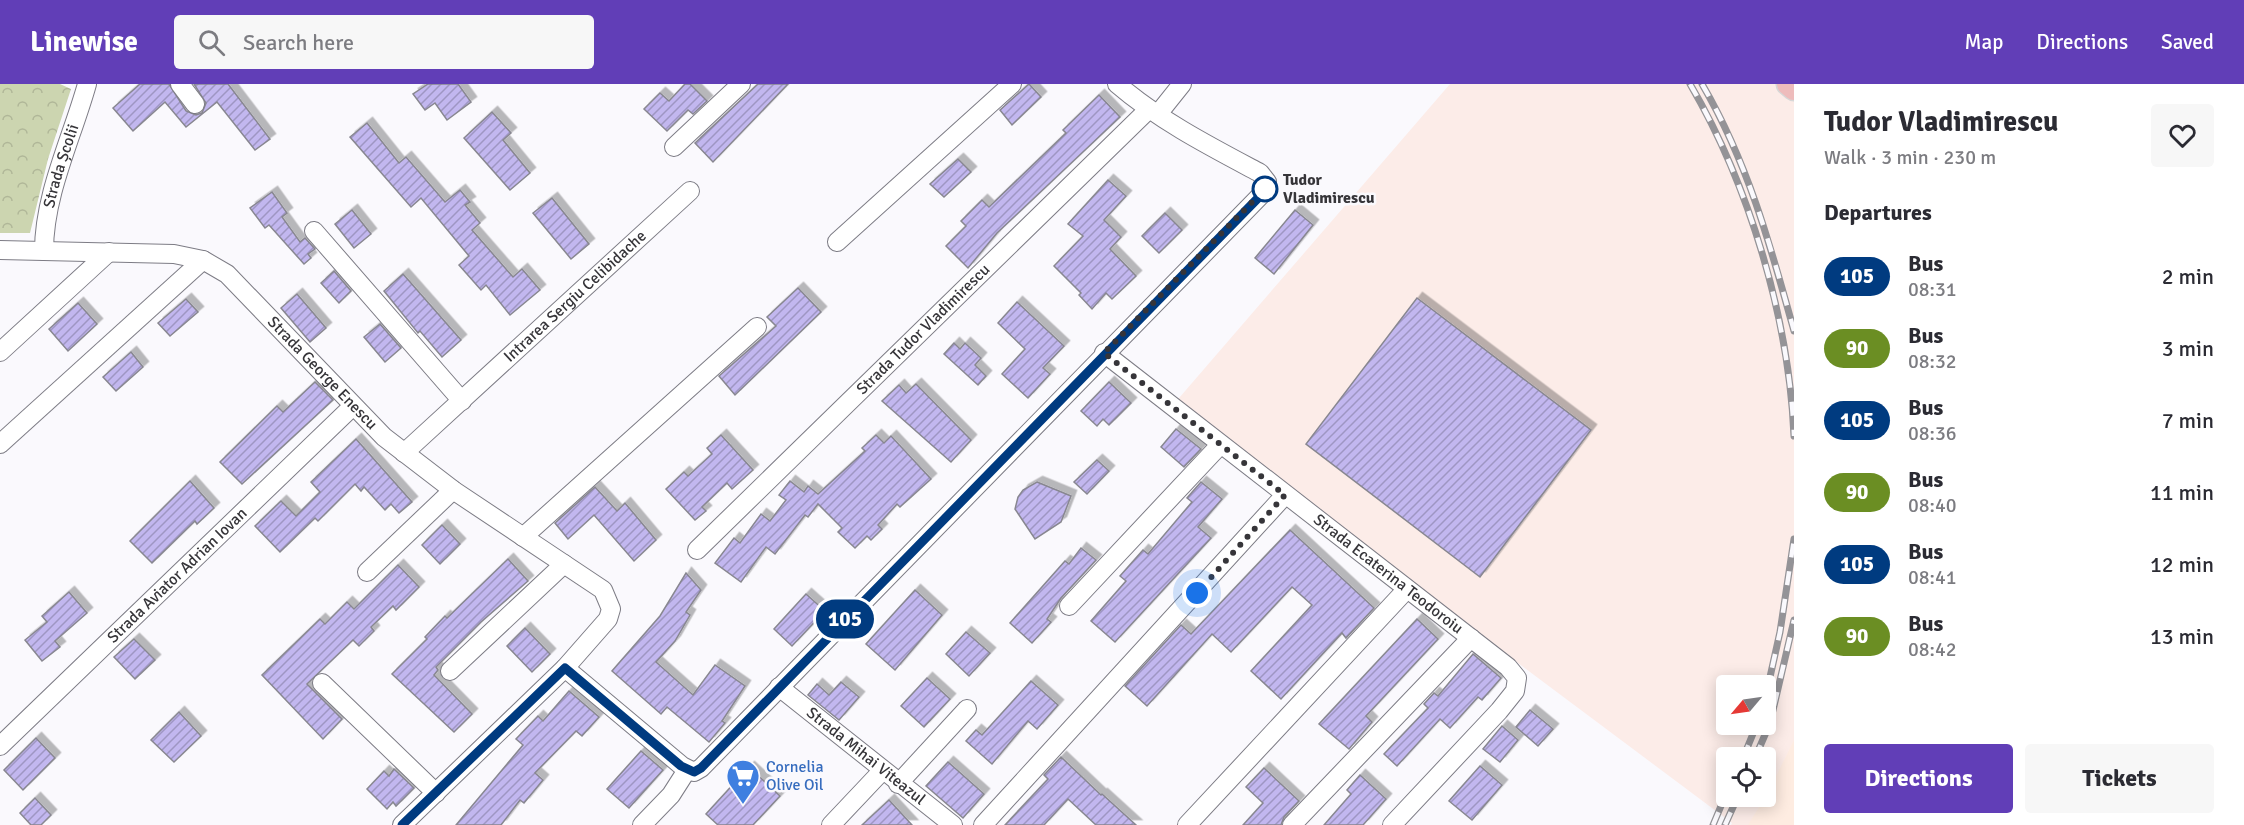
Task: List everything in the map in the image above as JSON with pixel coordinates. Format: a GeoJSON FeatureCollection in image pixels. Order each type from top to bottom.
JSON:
{"type":"FeatureCollection","features":[{"type":"Feature","properties":{"kind":"main road"},"geometry":{"type":"LineString","coordinates":[[1788,84],[1794,89]]}},
{"type":"Feature","properties":{"kind":"street","name":"Strada Școlii"},"geometry":{"type":"LineString","coordinates":[[44,250],[45,228],[54,189],[87,84]]}},
{"type":"Feature","properties":{"kind":"street"},"geometry":{"type":"LineString","coordinates":[[180,84],[195,104]]}},
{"type":"Feature","properties":{"kind":"street"},"geometry":{"type":"LineString","coordinates":[[674,147],[741,84]]}},
{"type":"Feature","properties":{"kind":"street"},"geometry":{"type":"LineString","coordinates":[[837,242],[1012,84]]}},
{"type":"Feature","properties":{"kind":"street"},"geometry":{"type":"LineString","coordinates":[[402,825],[565,668],[687,770],[694,772],[708,763],[1104,353],[1263,193],[1267,183],[1260,173],[1153,112],[1117,84]]}},
{"type":"Feature","properties":{"kind":"street","name":"Strada Tudor Vladimirescu"},"geometry":{"type":"LineString","coordinates":[[697,550],[1182,84]]}},
{"type":"Feature","properties":{"kind":"street","name":"Intrarea Sergiu Celibidache"},"geometry":{"type":"LineString","coordinates":[[404,453],[690,191]]}},
{"type":"Feature","properties":{"kind":"street"},"geometry":{"type":"LineString","coordinates":[[314,231],[462,400]]}},
{"type":"Feature","properties":{"kind":"street","name":"Strada George Enescu"},"geometry":{"type":"LineString","coordinates":[[0,250],[174,254],[204,260],[218,266],[353,406],[404,453],[453,490],[603,590],[611,609],[608,619],[565,668]]}},
{"type":"Feature","properties":{"kind":"street"},"geometry":{"type":"LineString","coordinates":[[0,352],[109,252]]}},
{"type":"Feature","properties":{"kind":"street"},"geometry":{"type":"LineString","coordinates":[[0,444],[204,260]]}},
{"type":"Feature","properties":{"kind":"street"},"geometry":{"type":"LineString","coordinates":[[523,537],[757,327]]}},
{"type":"Feature","properties":{"kind":"street","name":"Strada Ecaterina Teodoroiu"},"geometry":{"type":"LineString","coordinates":[[1104,353],[1508,667],[1517,678],[1515,691],[1392,825]]}},
{"type":"Feature","properties":{"kind":"street","name":"Strada Aviator Adrian Iovan"},"geometry":{"type":"LineString","coordinates":[[0,746],[353,406]]}},
{"type":"Feature","properties":{"kind":"street"},"geometry":{"type":"LineString","coordinates":[[1069,606],[1220,445]]}},
{"type":"Feature","properties":{"kind":"street"},"geometry":{"type":"LineString","coordinates":[[367,572],[453,490]]}},
{"type":"Feature","properties":{"kind":"street"},"geometry":{"type":"LineString","coordinates":[[983,825],[1285,495]]}},
{"type":"Feature","properties":{"kind":"street"},"geometry":{"type":"LineString","coordinates":[[450,671],[564,564]]}},
{"type":"Feature","properties":{"kind":"street"},"geometry":{"type":"LineString","coordinates":[[1187,825],[1407,589]]}},
{"type":"Feature","properties":{"kind":"street"},"geometry":{"type":"LineString","coordinates":[[1293,825],[1471,638]]}},
{"type":"Feature","properties":{"kind":"street"},"geometry":{"type":"LineString","coordinates":[[322,683],[436,793]]}},
{"type":"Feature","properties":{"kind":"street","name":"Strada Mihai Viteazul"},"geometry":{"type":"LineString","coordinates":[[779,687],[882,771],[953,825]]}},
{"type":"Feature","properties":{"kind":"street"},"geometry":{"type":"LineString","coordinates":[[898,783],[967,709]]}},
{"type":"Feature","properties":{"kind":"street"},"geometry":{"type":"LineString","coordinates":[[642,825],[671,795],[687,770]]}},
{"type":"Feature","properties":{"kind":"street"},"geometry":{"type":"LineString","coordinates":[[831,825],[882,771]]}},
{"type":"Feature","properties":{"kind":"shaded area"},"geometry":{"type":"Polygon","coordinates":[[[1450,84],[1794,84],[1794,825],[1731,825],[1732,823],[1173,405],[1450,84]]]}},
{"type":"Feature","properties":{"kind":"shaded area"},"geometry":{"type":"Polygon","coordinates":[[[1794,740],[1794,825],[1748,825],[1759,807],[1776,807],[1776,776],[1794,740]]]}},
{"type":"Feature","properties":{"kind":"green space"},"geometry":{"type":"Polygon","coordinates":[[[0,84],[60,84],[71,89],[48,159],[30,233],[0,233],[0,84]]]}},
{"type":"Feature","properties":{"kind":"building"},"geometry":{"type":"Polygon","coordinates":[[[140,84],[169,84],[186,111],[196,115],[202,113],[206,103],[194,84],[228,84],[270,139],[255,150],[217,102],[186,127],[165,102],[133,131],[113,108],[140,84]]]}},
{"type":"Feature","properties":{"kind":"building"},"geometry":{"type":"Polygon","coordinates":[[[428,84],[458,84],[471,102],[447,120],[435,103],[425,110],[413,94],[428,84]]]}},
{"type":"Feature","properties":{"kind":"building"},"geometry":{"type":"Polygon","coordinates":[[[685,84],[690,84],[707,101],[693,114],[688,110],[667,131],[644,109],[660,93],[669,101],[685,84]]]}},
{"type":"Feature","properties":{"kind":"building"},"geometry":{"type":"Polygon","coordinates":[[[758,84],[788,84],[713,162],[695,143],[758,84]]]}},
{"type":"Feature","properties":{"kind":"building"},"geometry":{"type":"Polygon","coordinates":[[[1029,84],[1041,97],[1012,125],[1000,110],[1029,84]]]}},
{"type":"Feature","properties":{"kind":"building"},"geometry":{"type":"Polygon","coordinates":[[[1099,95],[1120,117],[997,233],[968,268],[946,246],[966,226],[961,221],[982,200],[989,207],[1066,133],[1063,130],[1099,95]]]}},
{"type":"Feature","properties":{"kind":"building"},"geometry":{"type":"Polygon","coordinates":[[[492,112],[511,133],[503,140],[530,173],[510,190],[464,138],[492,112]]]}},
{"type":"Feature","properties":{"kind":"building"},"geometry":{"type":"Polygon","coordinates":[[[367,123],[399,163],[406,157],[445,202],[460,190],[470,202],[465,205],[480,223],[472,230],[513,277],[522,269],[540,290],[510,315],[486,285],[481,290],[459,265],[469,256],[421,198],[411,207],[350,137],[367,123]]]}},
{"type":"Feature","properties":{"kind":"building"},"geometry":{"type":"Polygon","coordinates":[[[958,159],[971,172],[944,197],[930,184],[958,159]]]}},
{"type":"Feature","properties":{"kind":"building"},"geometry":{"type":"Polygon","coordinates":[[[1108,180],[1126,196],[1104,220],[1121,237],[1110,249],[1136,276],[1112,299],[1106,293],[1092,309],[1079,295],[1081,293],[1054,266],[1083,236],[1068,224],[1108,180]]]}},
{"type":"Feature","properties":{"kind":"building"},"geometry":{"type":"Polygon","coordinates":[[[272,192],[287,213],[282,217],[300,242],[305,238],[315,249],[308,254],[311,258],[304,264],[269,225],[265,228],[250,208],[272,192]]]}},
{"type":"Feature","properties":{"kind":"building"},"geometry":{"type":"Polygon","coordinates":[[[552,198],[589,244],[571,259],[533,213],[552,198]]]}},
{"type":"Feature","properties":{"kind":"building"},"geometry":{"type":"Polygon","coordinates":[[[352,210],[371,234],[354,248],[335,224],[352,210]]]}},
{"type":"Feature","properties":{"kind":"building"},"geometry":{"type":"Polygon","coordinates":[[[1295,210],[1313,225],[1274,274],[1255,258],[1295,210]]]}},
{"type":"Feature","properties":{"kind":"building"},"geometry":{"type":"Polygon","coordinates":[[[1165,213],[1182,230],[1159,253],[1142,236],[1165,213]]]}},
{"type":"Feature","properties":{"kind":"building"},"geometry":{"type":"Polygon","coordinates":[[[334,271],[351,291],[339,303],[321,283],[334,271]]]}},
{"type":"Feature","properties":{"kind":"building"},"geometry":{"type":"Polygon","coordinates":[[[403,274],[461,340],[442,357],[420,331],[418,333],[384,291],[403,274]]]}},
{"type":"Feature","properties":{"kind":"building"},"geometry":{"type":"Polygon","coordinates":[[[798,288],[821,312],[735,395],[719,376],[776,326],[767,317],[798,288]]]}},
{"type":"Feature","properties":{"kind":"building"},"geometry":{"type":"Polygon","coordinates":[[[297,294],[326,328],[310,342],[281,308],[297,294]]]}},
{"type":"Feature","properties":{"kind":"building"},"geometry":{"type":"Polygon","coordinates":[[[1417,298],[1591,430],[1480,577],[1306,444],[1417,298]]]}},
{"type":"Feature","properties":{"kind":"building"},"geometry":{"type":"Polygon","coordinates":[[[186,299],[198,312],[170,336],[158,323],[186,299]]]}},
{"type":"Feature","properties":{"kind":"building"},"geometry":{"type":"Polygon","coordinates":[[[1017,302],[1064,346],[1043,368],[1050,374],[1028,398],[1002,374],[1025,349],[998,323],[1017,302]]]}},
{"type":"Feature","properties":{"kind":"building"},"geometry":{"type":"Polygon","coordinates":[[[78,303],[97,324],[68,351],[49,329],[78,303]]]}},
{"type":"Feature","properties":{"kind":"building"},"geometry":{"type":"Polygon","coordinates":[[[380,324],[401,348],[385,362],[364,337],[380,324]]]}},
{"type":"Feature","properties":{"kind":"building"},"geometry":{"type":"Polygon","coordinates":[[[954,343],[960,349],[965,343],[981,358],[975,365],[986,376],[978,385],[944,354],[954,343]]]}},
{"type":"Feature","properties":{"kind":"building"},"geometry":{"type":"Polygon","coordinates":[[[131,352],[143,367],[116,391],[103,377],[131,352]]]}},
{"type":"Feature","properties":{"kind":"building"},"geometry":{"type":"Polygon","coordinates":[[[315,382],[333,400],[242,484],[220,462],[277,406],[283,412],[315,382]]]}},
{"type":"Feature","properties":{"kind":"building"},"geometry":{"type":"Polygon","coordinates":[[[1109,382],[1131,403],[1109,425],[1103,419],[1097,426],[1081,411],[1109,382]]]}},
{"type":"Feature","properties":{"kind":"building"},"geometry":{"type":"Polygon","coordinates":[[[916,384],[971,440],[951,462],[882,401],[899,385],[906,393],[916,384]]]}},
{"type":"Feature","properties":{"kind":"building"},"geometry":{"type":"Polygon","coordinates":[[[1176,429],[1201,449],[1184,467],[1161,447],[1176,429]]]}},
{"type":"Feature","properties":{"kind":"building"},"geometry":{"type":"Polygon","coordinates":[[[721,435],[753,470],[732,489],[727,483],[702,507],[706,511],[695,520],[666,489],[684,472],[688,476],[712,454],[707,448],[721,435]]]}},
{"type":"Feature","properties":{"kind":"building"},"geometry":{"type":"Polygon","coordinates":[[[876,435],[884,443],[891,436],[931,479],[900,507],[897,504],[878,525],[882,529],[871,540],[867,536],[855,548],[838,532],[842,528],[818,504],[808,517],[805,515],[775,554],[766,547],[741,582],[715,563],[734,538],[740,543],[761,514],[770,521],[786,500],[779,495],[790,481],[804,492],[808,486],[818,494],[865,451],[862,448],[876,435]]]}},
{"type":"Feature","properties":{"kind":"building"},"geometry":{"type":"Polygon","coordinates":[[[356,439],[412,502],[399,513],[391,504],[385,510],[364,487],[361,491],[355,484],[318,521],[315,518],[280,552],[255,526],[281,501],[296,516],[320,492],[311,482],[356,439]]]}},
{"type":"Feature","properties":{"kind":"building"},"geometry":{"type":"Polygon","coordinates":[[[1097,460],[1109,471],[1087,494],[1074,482],[1097,460]]]}},
{"type":"Feature","properties":{"kind":"building"},"geometry":{"type":"Polygon","coordinates":[[[190,481],[214,508],[197,524],[195,521],[152,563],[130,541],[190,481]]]}},
{"type":"Feature","properties":{"kind":"building"},"geometry":{"type":"Polygon","coordinates":[[[1037,482],[1071,496],[1061,522],[1035,539],[1015,509],[1018,497],[1023,490],[1037,482]]]}},
{"type":"Feature","properties":{"kind":"building"},"geometry":{"type":"Polygon","coordinates":[[[1201,482],[1222,499],[1198,527],[1211,538],[1115,642],[1091,621],[1126,581],[1120,576],[1143,550],[1148,554],[1192,502],[1187,498],[1201,482]]]}},
{"type":"Feature","properties":{"kind":"building"},"geometry":{"type":"Polygon","coordinates":[[[595,487],[617,511],[625,503],[656,540],[634,561],[594,515],[568,539],[555,523],[595,487]]]}},
{"type":"Feature","properties":{"kind":"building"},"geometry":{"type":"Polygon","coordinates":[[[442,525],[460,544],[440,564],[422,545],[442,525]]]}},
{"type":"Feature","properties":{"kind":"building"},"geometry":{"type":"Polygon","coordinates":[[[1290,530],[1374,608],[1346,638],[1342,633],[1281,699],[1251,671],[1312,605],[1292,587],[1231,652],[1212,634],[1147,706],[1125,686],[1181,625],[1191,634],[1290,530]]]}},
{"type":"Feature","properties":{"kind":"building"},"geometry":{"type":"Polygon","coordinates":[[[1081,548],[1096,560],[1061,598],[1047,619],[1051,622],[1032,643],[1010,623],[1065,561],[1069,564],[1081,548]]]}},
{"type":"Feature","properties":{"kind":"building"},"geometry":{"type":"Polygon","coordinates":[[[508,559],[528,581],[481,622],[436,667],[438,670],[434,675],[472,714],[454,732],[392,674],[427,639],[425,637],[445,616],[447,618],[508,559]]]}},
{"type":"Feature","properties":{"kind":"building"},"geometry":{"type":"Polygon","coordinates":[[[398,565],[419,587],[396,610],[393,606],[371,627],[374,631],[359,646],[353,640],[307,684],[342,719],[323,739],[262,675],[320,619],[325,624],[347,602],[354,609],[398,565]]]}},
{"type":"Feature","properties":{"kind":"building"},"geometry":{"type":"Polygon","coordinates":[[[686,573],[701,590],[686,612],[690,615],[675,641],[656,662],[693,695],[715,665],[745,686],[722,721],[725,723],[709,742],[667,707],[661,714],[612,671],[660,616],[686,573]]]}},
{"type":"Feature","properties":{"kind":"building"},"geometry":{"type":"Polygon","coordinates":[[[915,590],[942,615],[895,670],[866,644],[915,590]]]}},
{"type":"Feature","properties":{"kind":"building"},"geometry":{"type":"Polygon","coordinates":[[[69,592],[87,613],[55,641],[60,647],[42,661],[25,640],[47,622],[42,616],[69,592]]]}},
{"type":"Feature","properties":{"kind":"building"},"geometry":{"type":"Polygon","coordinates":[[[806,594],[825,611],[792,646],[774,629],[806,594]]]}},
{"type":"Feature","properties":{"kind":"building"},"geometry":{"type":"Polygon","coordinates":[[[1417,619],[1438,639],[1366,716],[1372,722],[1349,749],[1319,724],[1417,619]]]}},
{"type":"Feature","properties":{"kind":"building"},"geometry":{"type":"Polygon","coordinates":[[[525,628],[550,654],[532,672],[507,646],[525,628]]]}},
{"type":"Feature","properties":{"kind":"building"},"geometry":{"type":"Polygon","coordinates":[[[966,632],[990,653],[969,676],[946,654],[966,632]]]}},
{"type":"Feature","properties":{"kind":"building"},"geometry":{"type":"Polygon","coordinates":[[[134,639],[155,660],[135,679],[114,657],[134,639]]]}},
{"type":"Feature","properties":{"kind":"building"},"geometry":{"type":"Polygon","coordinates":[[[1473,654],[1501,678],[1482,700],[1478,697],[1450,728],[1440,719],[1397,766],[1384,754],[1428,708],[1424,704],[1434,693],[1438,696],[1473,654]]]}},
{"type":"Feature","properties":{"kind":"building"},"geometry":{"type":"Polygon","coordinates":[[[927,678],[950,699],[924,727],[901,706],[927,678]]]}},
{"type":"Feature","properties":{"kind":"building"},"geometry":{"type":"Polygon","coordinates":[[[1031,681],[1058,705],[1037,729],[1028,721],[992,764],[966,741],[976,730],[982,735],[1031,681]]]}},
{"type":"Feature","properties":{"kind":"building"},"geometry":{"type":"Polygon","coordinates":[[[841,682],[859,697],[839,720],[808,695],[817,684],[829,695],[841,682]]]}},
{"type":"Feature","properties":{"kind":"building"},"geometry":{"type":"Polygon","coordinates":[[[569,691],[599,717],[582,736],[576,731],[535,773],[543,780],[524,803],[520,800],[501,825],[456,825],[523,745],[516,739],[538,716],[543,721],[569,691]]]}},
{"type":"Feature","properties":{"kind":"building"},"geometry":{"type":"Polygon","coordinates":[[[1530,710],[1553,729],[1538,746],[1516,727],[1530,710]]]}},
{"type":"Feature","properties":{"kind":"building"},"geometry":{"type":"Polygon","coordinates":[[[179,712],[201,736],[174,762],[151,740],[179,712]]]}},
{"type":"Feature","properties":{"kind":"building"},"geometry":{"type":"Polygon","coordinates":[[[1502,726],[1518,740],[1500,762],[1483,749],[1502,726]]]}},
{"type":"Feature","properties":{"kind":"building"},"geometry":{"type":"Polygon","coordinates":[[[36,738],[55,758],[23,790],[4,770],[36,738]]]}},
{"type":"Feature","properties":{"kind":"building"},"geometry":{"type":"Polygon","coordinates":[[[641,751],[663,770],[629,808],[607,789],[641,751]]]}},
{"type":"Feature","properties":{"kind":"building"},"geometry":{"type":"Polygon","coordinates":[[[1061,757],[1136,825],[1096,825],[1068,799],[1044,825],[1005,825],[1048,779],[1044,775],[1061,757]]]}},
{"type":"Feature","properties":{"kind":"building"},"geometry":{"type":"Polygon","coordinates":[[[948,762],[984,794],[963,818],[926,786],[948,762]]]}},
{"type":"Feature","properties":{"kind":"building"},"geometry":{"type":"Polygon","coordinates":[[[1480,766],[1502,785],[1472,820],[1449,801],[1480,766]]]}},
{"type":"Feature","properties":{"kind":"building","name":"Cornelia Olive Oil"},"geometry":{"type":"Polygon","coordinates":[[[749,767],[780,796],[753,825],[718,825],[706,814],[749,767]]]}},
{"type":"Feature","properties":{"kind":"building"},"geometry":{"type":"Polygon","coordinates":[[[1264,768],[1299,801],[1284,817],[1281,825],[1243,825],[1263,803],[1246,787],[1264,768]]]}},
{"type":"Feature","properties":{"kind":"building"},"geometry":{"type":"Polygon","coordinates":[[[394,769],[414,788],[396,806],[393,802],[387,809],[367,789],[384,771],[389,776],[394,769]]]}},
{"type":"Feature","properties":{"kind":"building"},"geometry":{"type":"Polygon","coordinates":[[[1360,775],[1386,799],[1363,825],[1324,825],[1351,794],[1347,790],[1360,775]]]}},
{"type":"Feature","properties":{"kind":"building"},"geometry":{"type":"Polygon","coordinates":[[[35,798],[51,815],[41,825],[31,825],[20,813],[35,798]]]}},
{"type":"Feature","properties":{"kind":"building"},"geometry":{"type":"Polygon","coordinates":[[[889,800],[912,825],[862,825],[889,800]]]}},
{"type":"Feature","properties":{"kind":"railway"},"geometry":{"type":"LineString","coordinates":[[1690,84],[1730,165],[1748,209],[1762,254],[1784,345],[1791,391],[1794,436]]}},
{"type":"Feature","properties":{"kind":"railway"},"geometry":{"type":"LineString","coordinates":[[1702,84],[1745,174],[1766,235],[1794,331]]}},
{"type":"Feature","properties":{"kind":"railway"},"geometry":{"type":"LineString","coordinates":[[1770,675],[1780,632],[1794,539]]}},
{"type":"Feature","properties":{"kind":"railway"},"geometry":{"type":"LineString","coordinates":[[1760,747],[1770,723],[1794,620]]}},
{"type":"Feature","properties":{"kind":"railway"},"geometry":{"type":"LineString","coordinates":[[1748,747],[1752,735]]}},
{"type":"Feature","properties":{"kind":"railway"},"geometry":{"type":"LineString","coordinates":[[1713,825],[1721,807]]}},
{"type":"Feature","properties":{"kind":"railway"},"geometry":{"type":"LineString","coordinates":[[1725,825],[1733,807]]}},
{"type":"Feature","properties":{"kind":"bus line","name":"105"},"geometry":{"type":"LineString","coordinates":[[402,825],[565,668],[687,770],[694,772],[708,763],[1072,386],[1263,193],[1267,183]]}},
{"type":"Feature","properties":{"kind":"place","name":"Tudor Vladimirescu"},"geometry":{"type":"Point","coordinates":[1265,189]}},
{"type":"Feature","properties":{"kind":"place","name":"Cornelia Olive Oil"},"geometry":{"type":"Point","coordinates":[743,805]}},
{"type":"Feature","properties":{"kind":"route"},"geometry":{"type":"LineString","coordinates":[[1197,593],[1285,495],[1104,353],[1265,189]]}}]}
